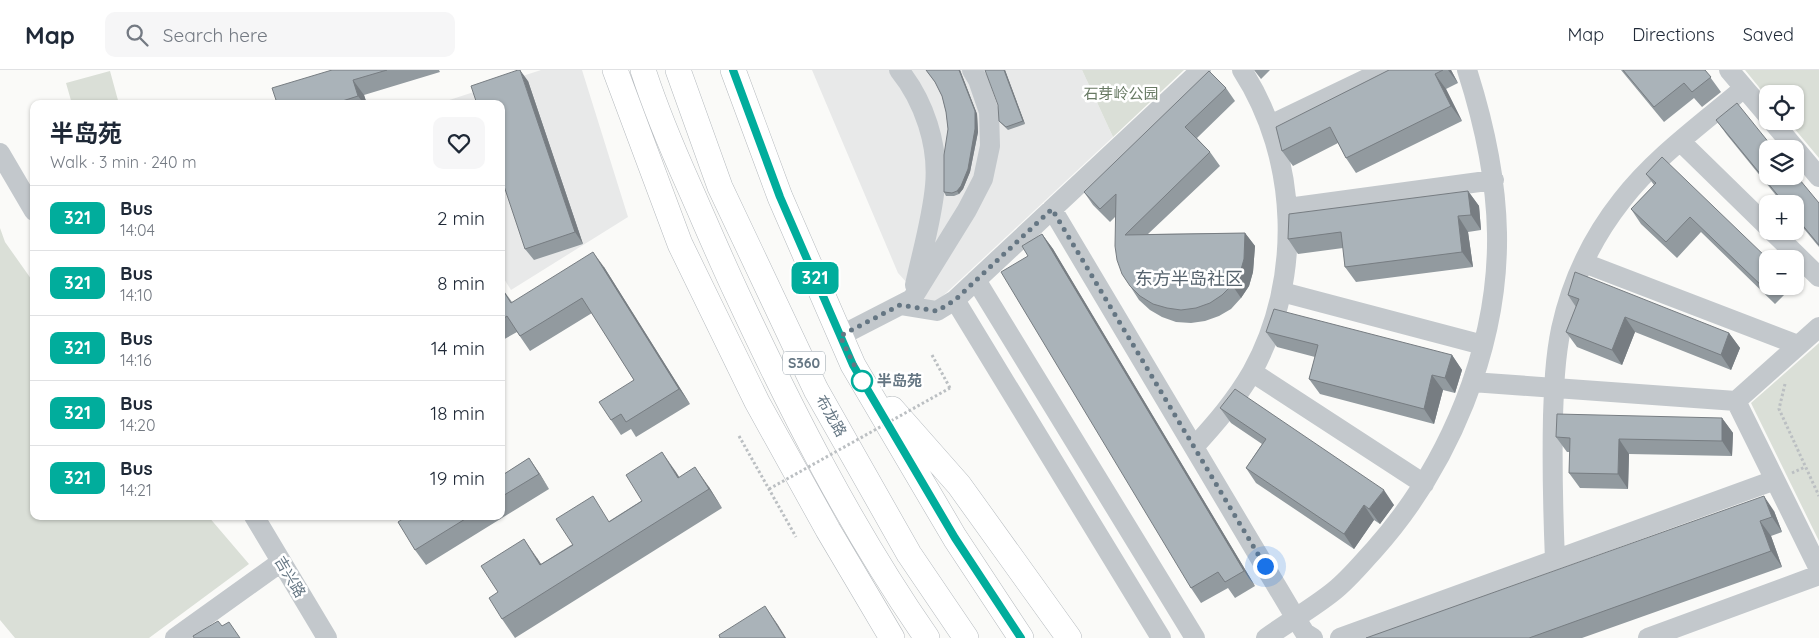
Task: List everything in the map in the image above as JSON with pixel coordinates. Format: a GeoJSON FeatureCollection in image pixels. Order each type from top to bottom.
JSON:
{"type":"FeatureCollection","features":[{"type":"Feature","properties":{"kind":"main road"},"geometry":{"type":"LineString","coordinates":[[615,70],[688,262],[757,402],[828,530],[892,638]]}},
{"type":"Feature","properties":{"kind":"main road"},"geometry":{"type":"LineString","coordinates":[[644,70],[654,106],[722,263],[796,416],[845,507],[904,606],[927,638]]}},
{"type":"Feature","properties":{"kind":"main road"},"geometry":{"type":"LineString","coordinates":[[652,70],[654,106],[720,187]]}},
{"type":"Feature","properties":{"kind":"main road","name":"布龙路"},"geometry":{"type":"LineString","coordinates":[[678,70],[720,187],[816,390],[909,554],[966,638]]}},
{"type":"Feature","properties":{"kind":"main road","name":"S360"},"geometry":{"type":"LineString","coordinates":[[733,70],[780,197],[853,365],[955,538],[1022,638]]}},
{"type":"Feature","properties":{"kind":"main road"},"geometry":{"type":"LineString","coordinates":[[853,365],[959,485],[1069,638]]}},
{"type":"Feature","properties":{"kind":"street"},"geometry":{"type":"LineString","coordinates":[[899,70],[909,82],[925,114],[934,149],[936,185],[906,302]]}},
{"type":"Feature","properties":{"kind":"street"},"geometry":{"type":"LineString","coordinates":[[840,336],[906,302],[967,210],[983,180],[990,146],[989,112],[978,80],[972,70]]}},
{"type":"Feature","properties":{"kind":"street"},"geometry":{"type":"LineString","coordinates":[[906,302],[937,311],[955,300],[1201,70]]}},
{"type":"Feature","properties":{"kind":"street"},"geometry":{"type":"LineString","coordinates":[[1194,447],[1226,412],[1252,372],[1270,333],[1282,292],[1288,250],[1288,208],[1282,166],[1270,125],[1251,84],[1242,70]]}},
{"type":"Feature","properties":{"kind":"street"},"geometry":{"type":"LineString","coordinates":[[1270,125],[1385,70]]}},
{"type":"Feature","properties":{"kind":"street"},"geometry":{"type":"LineString","coordinates":[[1266,638],[1334,591],[1383,540],[1424,484],[1455,425],[1472,382],[1483,345],[1490,308],[1497,234],[1494,180],[1485,131],[1467,70]]}},
{"type":"Feature","properties":{"kind":"street"},"geometry":{"type":"LineString","coordinates":[[1729,70],[1759,106]]}},
{"type":"Feature","properties":{"kind":"street"},"geometry":{"type":"LineString","coordinates":[[1555,560],[1552,502],[1554,388],[1561,330],[1568,302],[1584,263],[1605,224],[1622,200],[1641,178],[1744,88]]}},
{"type":"Feature","properties":{"kind":"street"},"geometry":{"type":"LineString","coordinates":[[1780,130],[1819,177]]}},
{"type":"Feature","properties":{"kind":"street"},"geometry":{"type":"LineString","coordinates":[[1681,142],[1759,218]]}},
{"type":"Feature","properties":{"kind":"street"},"geometry":{"type":"LineString","coordinates":[[0,154],[30,204]]}},
{"type":"Feature","properties":{"kind":"street"},"geometry":{"type":"LineString","coordinates":[[1288,208],[1494,180]]}},
{"type":"Feature","properties":{"kind":"street"},"geometry":{"type":"LineString","coordinates":[[1052,209],[1295,617],[1305,633],[1313,638]]}},
{"type":"Feature","properties":{"kind":"street"},"geometry":{"type":"LineString","coordinates":[[1781,240],[1819,277]]}},
{"type":"Feature","properties":{"kind":"street"},"geometry":{"type":"LineString","coordinates":[[1584,263],[1798,345]]}},
{"type":"Feature","properties":{"kind":"street"},"geometry":{"type":"LineString","coordinates":[[976,280],[1195,638]]}},
{"type":"Feature","properties":{"kind":"street"},"geometry":{"type":"LineString","coordinates":[[1282,292],[1483,345]]}},
{"type":"Feature","properties":{"kind":"street"},"geometry":{"type":"LineString","coordinates":[[955,300],[1160,638]]}},
{"type":"Feature","properties":{"kind":"street"},"geometry":{"type":"LineString","coordinates":[[1472,382],[1736,401],[1819,327]]}},
{"type":"Feature","properties":{"kind":"street"},"geometry":{"type":"LineString","coordinates":[[1252,372],[1424,484]]}},
{"type":"Feature","properties":{"kind":"street"},"geometry":{"type":"LineString","coordinates":[[1736,401],[1819,569]]}},
{"type":"Feature","properties":{"kind":"street"},"geometry":{"type":"LineString","coordinates":[[1340,638],[1775,480]]}},
{"type":"Feature","properties":{"kind":"street","name":"吉兴路"},"geometry":{"type":"LineString","coordinates":[[256,520],[327,638]]}},
{"type":"Feature","properties":{"kind":"street"},"geometry":{"type":"LineString","coordinates":[[175,638],[281,562]]}},
{"type":"Feature","properties":{"kind":"street"},"geometry":{"type":"LineString","coordinates":[[1648,638],[1819,575]]}},
{"type":"Feature","properties":{"kind":"path"},"geometry":{"type":"LineString","coordinates":[[769,489],[950,388],[932,355]]}},
{"type":"Feature","properties":{"kind":"path"},"geometry":{"type":"LineString","coordinates":[[1786,382],[1779,409],[1819,496]]}},
{"type":"Feature","properties":{"kind":"path"},"geometry":{"type":"LineString","coordinates":[[739,436],[796,537]]}},
{"type":"Feature","properties":{"kind":"shaded area"},"geometry":{"type":"Polygon","coordinates":[[[541,70],[582,70],[628,217],[511,290],[505,280],[505,100],[449,100],[541,70]]]}},
{"type":"Feature","properties":{"kind":"shaded area"},"geometry":{"type":"Polygon","coordinates":[[[812,70],[1082,70],[1113,137],[930,308],[898,273],[812,70]]]}},
{"type":"Feature","properties":{"kind":"green space","name":"石芽岭公园"},"geometry":{"type":"Polygon","coordinates":[[[1082,70],[1184,70],[1113,137],[1082,70]]]}},
{"type":"Feature","properties":{"kind":"green space"},"geometry":{"type":"Polygon","coordinates":[[[1745,70],[1819,70],[1819,158],[1796,130],[1804,130],[1804,85],[1759,85],[1759,87],[1745,70]]]}},
{"type":"Feature","properties":{"kind":"green space"},"geometry":{"type":"Polygon","coordinates":[[[110,71],[118,100],[71,100],[66,83],[110,71]]]}},
{"type":"Feature","properties":{"kind":"green space"},"geometry":{"type":"Polygon","coordinates":[[[0,228],[5,242],[30,277],[30,520],[211,520],[249,564],[149,638],[15,638],[0,620],[0,228]]]}},
{"type":"Feature","properties":{"kind":"green space"},"geometry":{"type":"Polygon","coordinates":[[[1819,343],[1819,541],[1751,403],[1819,343]]]}},
{"type":"Feature","properties":{"kind":"building"},"geometry":{"type":"Polygon","coordinates":[[[332,70],[387,70],[353,80],[358,96],[346,100],[276,100],[272,88],[332,70]]]}},
{"type":"Feature","properties":{"kind":"building"},"geometry":{"type":"Polygon","coordinates":[[[520,70],[575,232],[525,249],[505,189],[505,100],[476,100],[471,86],[520,70]]]}},
{"type":"Feature","properties":{"kind":"building"},"geometry":{"type":"Polygon","coordinates":[[[926,70],[959,70],[975,111],[975,129],[968,169],[961,186],[952,193],[944,192],[944,155],[948,129],[946,112],[942,96],[926,70]]]}},
{"type":"Feature","properties":{"kind":"building"},"geometry":{"type":"Polygon","coordinates":[[[985,70],[1004,70],[1023,121],[1006,127],[999,121],[998,105],[985,70]]]}},
{"type":"Feature","properties":{"kind":"building"},"geometry":{"type":"Polygon","coordinates":[[[1389,70],[1443,70],[1435,74],[1451,106],[1346,158],[1330,127],[1282,151],[1276,127],[1389,70]]]}},
{"type":"Feature","properties":{"kind":"building"},"geometry":{"type":"Polygon","coordinates":[[[1623,70],[1705,70],[1711,77],[1692,92],[1684,83],[1654,107],[1623,70]]]}},
{"type":"Feature","properties":{"kind":"building"},"geometry":{"type":"Polygon","coordinates":[[[1209,71],[1226,88],[1185,127],[1210,152],[1125,235],[1245,233],[1244,259],[1240,273],[1232,285],[1210,303],[1196,308],[1181,310],[1167,308],[1153,304],[1140,296],[1122,274],[1115,246],[1116,194],[1100,209],[1084,192],[1209,71]]]}},
{"type":"Feature","properties":{"kind":"building"},"geometry":{"type":"Polygon","coordinates":[[[1737,103],[1767,140],[1759,140],[1759,172],[1716,120],[1737,103]]]}},
{"type":"Feature","properties":{"kind":"building"},"geometry":{"type":"Polygon","coordinates":[[[1662,157],[1759,250],[1759,283],[1690,217],[1666,242],[1631,209],[1656,183],[1646,174],[1662,157]]]}},
{"type":"Feature","properties":{"kind":"building"},"geometry":{"type":"Polygon","coordinates":[[[1769,185],[1804,185],[1819,203],[1819,245],[1804,227],[1804,195],[1778,195],[1769,185]]]}},
{"type":"Feature","properties":{"kind":"building"},"geometry":{"type":"Polygon","coordinates":[[[1468,191],[1471,215],[1458,216],[1462,252],[1345,267],[1341,232],[1288,239],[1289,214],[1468,191]]]}},
{"type":"Feature","properties":{"kind":"building"},"geometry":{"type":"Polygon","coordinates":[[[1042,234],[1244,571],[1225,582],[1218,572],[1191,588],[1001,272],[1028,256],[1022,246],[1042,234]]]}},
{"type":"Feature","properties":{"kind":"building"},"geometry":{"type":"Polygon","coordinates":[[[593,252],[679,389],[626,422],[621,414],[611,420],[599,402],[634,380],[582,298],[520,336],[507,316],[505,317],[505,293],[511,303],[593,252]]]}},
{"type":"Feature","properties":{"kind":"building"},"geometry":{"type":"Polygon","coordinates":[[[1575,272],[1729,333],[1721,355],[1625,317],[1612,350],[1566,332],[1579,299],[1568,295],[1575,272]]]}},
{"type":"Feature","properties":{"kind":"building"},"geometry":{"type":"Polygon","coordinates":[[[1274,309],[1452,355],[1445,378],[1432,375],[1424,409],[1309,379],[1318,345],[1266,332],[1274,309]]]}},
{"type":"Feature","properties":{"kind":"building"},"geometry":{"type":"Polygon","coordinates":[[[1235,389],[1384,490],[1369,509],[1364,505],[1344,534],[1246,468],[1266,439],[1220,408],[1235,389]]]}},
{"type":"Feature","properties":{"kind":"building"},"geometry":{"type":"Polygon","coordinates":[[[1557,414],[1722,418],[1722,441],[1619,439],[1618,474],[1569,473],[1570,438],[1556,437],[1557,414]]]}},
{"type":"Feature","properties":{"kind":"building"},"geometry":{"type":"Polygon","coordinates":[[[662,452],[678,478],[695,467],[709,489],[502,619],[489,598],[498,592],[481,566],[524,539],[540,565],[573,545],[556,519],[593,496],[609,522],[642,501],[626,475],[662,452]]]}},
{"type":"Feature","properties":{"kind":"building"},"geometry":{"type":"Polygon","coordinates":[[[529,458],[539,474],[505,495],[505,473],[529,458]]]}},
{"type":"Feature","properties":{"kind":"building"},"geometry":{"type":"Polygon","coordinates":[[[1764,496],[1772,517],[1760,521],[1771,551],[1529,638],[1366,638],[1764,496]]]}},
{"type":"Feature","properties":{"kind":"building"},"geometry":{"type":"Polygon","coordinates":[[[401,520],[464,520],[415,550],[398,522],[401,520]]]}},
{"type":"Feature","properties":{"kind":"building"},"geometry":{"type":"Polygon","coordinates":[[[765,606],[785,638],[720,638],[719,635],[765,606]]]}},
{"type":"Feature","properties":{"kind":"building"},"geometry":{"type":"Polygon","coordinates":[[[218,621],[222,626],[229,622],[240,638],[194,638],[193,636],[218,621]]]}},
{"type":"Feature","properties":{"kind":"bus line","name":"321"},"geometry":{"type":"LineString","coordinates":[[733,70],[780,197],[853,365],[955,538],[1021,638]]}},
{"type":"Feature","properties":{"kind":"place","name":"半岛苑"},"geometry":{"type":"Point","coordinates":[862,381]}},
{"type":"Feature","properties":{"kind":"district","name":"东方半岛社区"},"geometry":{"type":"Point","coordinates":[1189,279]}},
{"type":"Feature","properties":{"kind":"route"},"geometry":{"type":"LineString","coordinates":[[862,381],[840,336],[900,305],[937,311],[955,300],[1052,209],[1265,566]]}}]}
